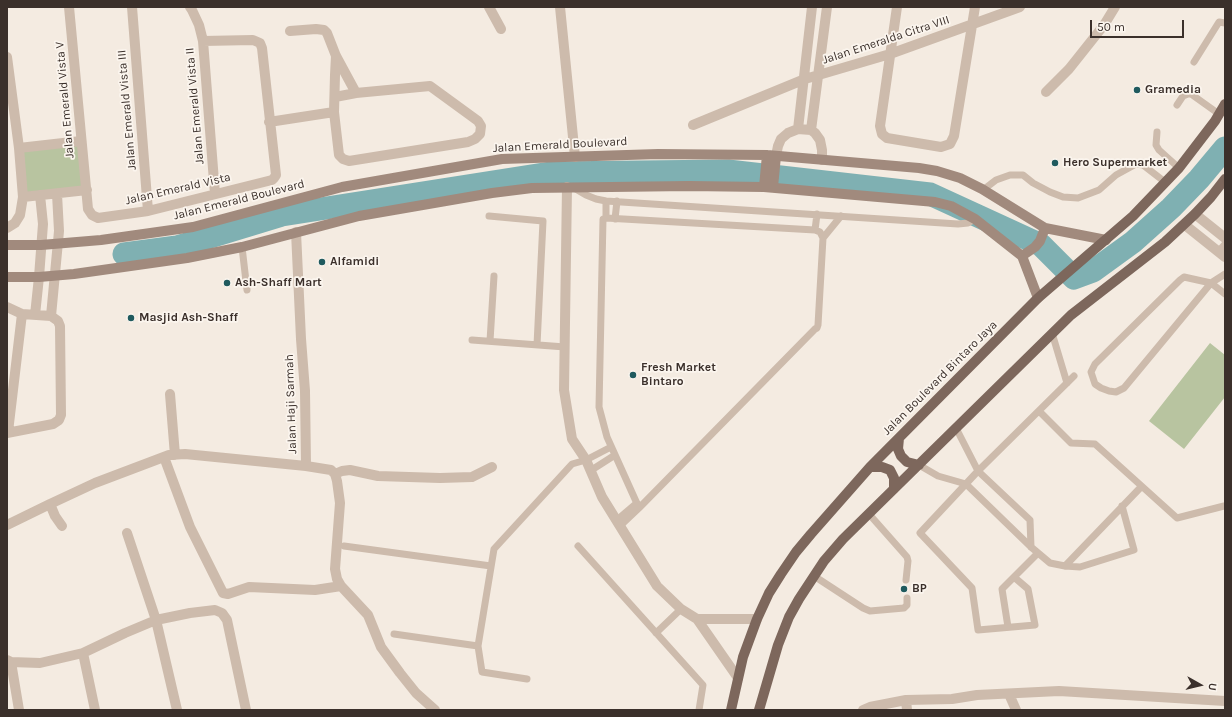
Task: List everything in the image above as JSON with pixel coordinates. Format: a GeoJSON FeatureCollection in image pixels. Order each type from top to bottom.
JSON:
{"type":"FeatureCollection","features":[{"type":"Feature","properties":{"kind":"main road","name":"Jalan Boulevard Bintaro Jaya"},"geometry":{"type":"LineString","coordinates":[[732,710],[743,657],[757,619],[770,593],[796,552],[870,467],[1038,298],[1133,216],[1179,168],[1225,104]]}},
{"type":"Feature","properties":{"kind":"main road","name":"Jalan Emerald Boulevard"},"geometry":{"type":"LineString","coordinates":[[7,245],[41,245],[101,240],[193,227],[342,187],[502,159],[658,154],[822,160],[919,168],[937,171],[960,178],[983,190],[1044,231],[1106,240]]}},
{"type":"Feature","properties":{"kind":"main road"},"geometry":{"type":"LineString","coordinates":[[769,183],[771,158]]}},
{"type":"Feature","properties":{"kind":"main road"},"geometry":{"type":"LineString","coordinates":[[759,710],[778,645],[789,617],[824,561],[843,539],[1071,315],[1109,285],[1138,265],[1185,225],[1225,180]]}},
{"type":"Feature","properties":{"kind":"main road"},"geometry":{"type":"LineString","coordinates":[[7,277],[56,276],[187,258],[242,247],[358,216],[492,193],[532,188],[689,186],[769,183],[935,202],[950,206],[976,219],[1025,254],[1038,298]]}},
{"type":"Feature","properties":{"kind":"main road"},"geometry":{"type":"LineString","coordinates":[[1025,254],[1035,247],[1040,241],[1044,231]]}},
{"type":"Feature","properties":{"kind":"main road"},"geometry":{"type":"LineString","coordinates":[[899,438],[898,449],[901,456],[907,462],[919,465]]}},
{"type":"Feature","properties":{"kind":"main road"},"geometry":{"type":"LineString","coordinates":[[870,467],[882,467],[890,470],[894,478],[894,489]]}},
{"type":"Feature","properties":{"kind":"street","name":"Jalan Emerald Vista V"},"geometry":{"type":"LineString","coordinates":[[69,7],[87,190]]}},
{"type":"Feature","properties":{"kind":"street","name":"Jalan Emerald Vista III"},"geometry":{"type":"LineString","coordinates":[[132,7],[148,211]]}},
{"type":"Feature","properties":{"kind":"street","name":"Jalan Emerald Vista II"},"geometry":{"type":"LineString","coordinates":[[190,7],[199,25],[203,41],[215,194]]}},
{"type":"Feature","properties":{"kind":"street"},"geometry":{"type":"LineString","coordinates":[[489,7],[501,29]]}},
{"type":"Feature","properties":{"kind":"street"},"geometry":{"type":"LineString","coordinates":[[560,7],[574,157]]}},
{"type":"Feature","properties":{"kind":"street"},"geometry":{"type":"LineString","coordinates":[[798,129],[805,79],[812,7]]}},
{"type":"Feature","properties":{"kind":"street"},"geometry":{"type":"LineString","coordinates":[[811,130],[827,7]]}},
{"type":"Feature","properties":{"kind":"street"},"geometry":{"type":"LineString","coordinates":[[897,7],[880,126],[882,134],[887,138],[941,147],[950,144],[954,136],[975,7]]}},
{"type":"Feature","properties":{"kind":"street","name":"Jalan Emeralda Citra VIII"},"geometry":{"type":"LineString","coordinates":[[693,125],[805,79],[890,54],[1020,7]]}},
{"type":"Feature","properties":{"kind":"street"},"geometry":{"type":"LineString","coordinates":[[1046,92],[1074,64],[1104,25],[1115,7]]}},
{"type":"Feature","properties":{"kind":"street"},"geometry":{"type":"LineString","coordinates":[[290,31],[316,29],[324,30],[327,33],[336,56],[356,93]]}},
{"type":"Feature","properties":{"kind":"street"},"geometry":{"type":"LineString","coordinates":[[203,41],[253,40],[260,43],[262,48],[269,122],[334,112]]}},
{"type":"Feature","properties":{"kind":"street"},"geometry":{"type":"LineString","coordinates":[[335,97],[356,93],[430,86],[478,122],[481,126],[480,134],[475,140],[468,142],[349,161],[343,159],[339,155],[334,112],[336,56]]}},
{"type":"Feature","properties":{"kind":"street"},"geometry":{"type":"LineString","coordinates":[[7,57],[19,148],[23,197],[20,215],[15,223],[7,228]]}},
{"type":"Feature","properties":{"kind":"street","name":"Jalan Emerald Vista"},"geometry":{"type":"LineString","coordinates":[[87,190],[88,209],[92,215],[98,218],[148,211],[272,180],[276,175],[269,122]]}},
{"type":"Feature","properties":{"kind":"street"},"geometry":{"type":"LineString","coordinates":[[771,158],[781,139],[788,133],[798,129],[811,130],[815,133],[820,140],[822,160]]}},
{"type":"Feature","properties":{"kind":"street"},"geometry":{"type":"LineString","coordinates":[[19,148],[81,141]]}},
{"type":"Feature","properties":{"kind":"street"},"geometry":{"type":"LineString","coordinates":[[570,187],[564,390],[572,439],[586,460],[602,497],[656,586],[681,609],[697,619],[738,678]]}},
{"type":"Feature","properties":{"kind":"street"},"geometry":{"type":"LineString","coordinates":[[23,197],[87,190]]}},
{"type":"Feature","properties":{"kind":"street"},"geometry":{"type":"LineString","coordinates":[[51,316],[60,222],[57,194]]}},
{"type":"Feature","properties":{"kind":"street"},"geometry":{"type":"LineString","coordinates":[[35,315],[43,224],[40,195]]}},
{"type":"Feature","properties":{"kind":"street"},"geometry":{"type":"LineString","coordinates":[[1195,214],[1225,238]]}},
{"type":"Feature","properties":{"kind":"street"},"geometry":{"type":"LineString","coordinates":[[1185,225],[1223,251]]}},
{"type":"Feature","properties":{"kind":"street","name":"Jalan Haji Sarmah"},"geometry":{"type":"LineString","coordinates":[[296,232],[301,339],[306,391],[306,466],[331,470],[335,474]]}},
{"type":"Feature","properties":{"kind":"street"},"geometry":{"type":"LineString","coordinates":[[7,307],[22,314],[51,316],[56,318],[60,326],[59,420],[53,424],[8,433],[22,314]]}},
{"type":"Feature","properties":{"kind":"street"},"geometry":{"type":"LineString","coordinates":[[170,394],[175,455]]}},
{"type":"Feature","properties":{"kind":"street"},"geometry":{"type":"LineString","coordinates":[[7,525],[95,483],[164,457],[185,454],[306,466]]}},
{"type":"Feature","properties":{"kind":"street"},"geometry":{"type":"LineString","coordinates":[[164,457],[190,527],[223,593],[228,594],[249,587],[315,590],[341,586]]}},
{"type":"Feature","properties":{"kind":"street"},"geometry":{"type":"LineString","coordinates":[[435,710],[416,693],[381,647],[368,615],[341,586],[335,569],[340,502],[335,474],[350,470],[378,476],[460,478],[472,477],[492,467]]}},
{"type":"Feature","properties":{"kind":"street"},"geometry":{"type":"LineString","coordinates":[[50,504],[55,516],[62,526]]}},
{"type":"Feature","properties":{"kind":"street"},"geometry":{"type":"LineString","coordinates":[[127,533],[156,620],[177,710]]}},
{"type":"Feature","properties":{"kind":"street"},"geometry":{"type":"LineString","coordinates":[[19,710],[9,661],[40,663],[83,653],[156,620],[190,613],[215,610],[222,614],[227,620],[246,710]]}},
{"type":"Feature","properties":{"kind":"street"},"geometry":{"type":"LineString","coordinates":[[697,619],[757,619]]}},
{"type":"Feature","properties":{"kind":"street"},"geometry":{"type":"LineString","coordinates":[[83,653],[95,710]]}},
{"type":"Feature","properties":{"kind":"street"},"geometry":{"type":"LineString","coordinates":[[863,710],[870,707],[907,705],[977,695],[1059,691],[1225,701]]}},
{"type":"Feature","properties":{"kind":"street"},"geometry":{"type":"LineString","coordinates":[[1009,694],[1016,710]]}},
{"type":"Feature","properties":{"kind":"lane"},"geometry":{"type":"LineString","coordinates":[[1194,62],[1219,22],[1225,23]]}},
{"type":"Feature","properties":{"kind":"lane"},"geometry":{"type":"LineString","coordinates":[[1177,105],[1183,96],[1191,94],[1219,114]]}},
{"type":"Feature","properties":{"kind":"lane"},"geometry":{"type":"LineString","coordinates":[[1157,132],[1156,145],[1179,168]]}},
{"type":"Feature","properties":{"kind":"lane"},"geometry":{"type":"LineString","coordinates":[[983,190],[996,180],[1010,175],[1023,175],[1050,192],[1064,197],[1078,198],[1099,190],[1116,174],[1136,164],[1143,165],[1165,182]]}},
{"type":"Feature","properties":{"kind":"lane"},"geometry":{"type":"LineString","coordinates":[[570,187],[596,199],[606,201],[958,224],[968,223],[976,219]]}},
{"type":"Feature","properties":{"kind":"lane"},"geometry":{"type":"LineString","coordinates":[[606,201],[606,218],[604,219],[599,407],[607,437],[638,505]]}},
{"type":"Feature","properties":{"kind":"lane"},"geometry":{"type":"LineString","coordinates":[[615,218],[616,201]]}},
{"type":"Feature","properties":{"kind":"lane"},"geometry":{"type":"LineString","coordinates":[[815,230],[817,214]]}},
{"type":"Feature","properties":{"kind":"lane"},"geometry":{"type":"LineString","coordinates":[[489,216],[543,221],[537,345]]}},
{"type":"Feature","properties":{"kind":"lane"},"geometry":{"type":"LineString","coordinates":[[823,238],[841,216]]}},
{"type":"Feature","properties":{"kind":"lane"},"geometry":{"type":"LineString","coordinates":[[606,218],[815,230],[820,232],[823,238],[817,328],[618,523]]}},
{"type":"Feature","properties":{"kind":"lane"},"geometry":{"type":"LineString","coordinates":[[242,247],[246,290]]}},
{"type":"Feature","properties":{"kind":"lane"},"geometry":{"type":"LineString","coordinates":[[1225,274],[1211,283],[1124,388],[1116,392],[1100,388],[1095,384],[1091,372],[1095,364],[1184,277],[1211,283],[1225,294]]}},
{"type":"Feature","properties":{"kind":"lane"},"geometry":{"type":"LineString","coordinates":[[490,342],[494,276]]}},
{"type":"Feature","properties":{"kind":"lane"},"geometry":{"type":"LineString","coordinates":[[1052,333],[1067,383]]}},
{"type":"Feature","properties":{"kind":"lane"},"geometry":{"type":"LineString","coordinates":[[472,340],[565,346]]}},
{"type":"Feature","properties":{"kind":"lane"},"geometry":{"type":"LineString","coordinates":[[1014,577],[1028,589],[1035,625],[978,630],[972,588],[920,533],[978,471],[1074,376]]}},
{"type":"Feature","properties":{"kind":"lane"},"geometry":{"type":"LineString","coordinates":[[1039,411],[1071,443],[1095,444],[1177,518],[1224,506]]}},
{"type":"Feature","properties":{"kind":"lane"},"geometry":{"type":"LineString","coordinates":[[956,428],[978,471],[1030,520],[1031,547]]}},
{"type":"Feature","properties":{"kind":"lane"},"geometry":{"type":"LineString","coordinates":[[527,679],[482,672],[478,646],[494,549],[572,464],[586,460],[611,447]]}},
{"type":"Feature","properties":{"kind":"lane"},"geometry":{"type":"LineString","coordinates":[[590,471],[615,455]]}},
{"type":"Feature","properties":{"kind":"lane"},"geometry":{"type":"LineString","coordinates":[[919,465],[938,476],[966,484],[1031,547],[1050,563],[1065,566],[1080,566],[1134,550],[1122,506]]}},
{"type":"Feature","properties":{"kind":"lane"},"geometry":{"type":"LineString","coordinates":[[1065,566],[1141,487]]}},
{"type":"Feature","properties":{"kind":"lane"},"geometry":{"type":"LineString","coordinates":[[869,514],[905,555],[908,561],[906,580]]}},
{"type":"Feature","properties":{"kind":"lane"},"geometry":{"type":"LineString","coordinates":[[344,546],[491,566]]}},
{"type":"Feature","properties":{"kind":"lane"},"geometry":{"type":"LineString","coordinates":[[578,546],[703,685],[698,710]]}},
{"type":"Feature","properties":{"kind":"lane"},"geometry":{"type":"LineString","coordinates":[[1008,627],[1002,590],[1038,553]]}},
{"type":"Feature","properties":{"kind":"lane"},"geometry":{"type":"LineString","coordinates":[[814,576],[870,611],[904,608],[907,605],[907,598]]}},
{"type":"Feature","properties":{"kind":"lane"},"geometry":{"type":"LineString","coordinates":[[656,633],[681,609]]}},
{"type":"Feature","properties":{"kind":"lane"},"geometry":{"type":"LineString","coordinates":[[394,634],[478,646]]}},
{"type":"Feature","properties":{"kind":"green space"},"geometry":{"type":"Polygon","coordinates":[[[81,141],[87,190],[23,197],[19,148],[81,141]]]}},
{"type":"Feature","properties":{"kind":"green space"},"geometry":{"type":"Polygon","coordinates":[[[1210,343],[1225,355],[1225,397],[1184,449],[1149,421],[1210,343]]]}},
{"type":"Feature","properties":{"kind":"waterway"},"geometry":{"type":"LineString","coordinates":[[124,254],[177,247],[282,215],[550,173],[728,171],[930,194],[1041,245],[1074,278],[1093,271],[1133,242],[1171,208],[1199,179],[1225,148]]}},
{"type":"Feature","properties":{"kind":"place","name":"Gramedia"},"geometry":{"type":"Point","coordinates":[1137,90]}},
{"type":"Feature","properties":{"kind":"place","name":"Hero Supermarket"},"geometry":{"type":"Point","coordinates":[1055,163]}},
{"type":"Feature","properties":{"kind":"place","name":"Alfamidi"},"geometry":{"type":"Point","coordinates":[322,262]}},
{"type":"Feature","properties":{"kind":"place","name":"Ash-Shaff Mart"},"geometry":{"type":"Point","coordinates":[227,283]}},
{"type":"Feature","properties":{"kind":"place","name":"Masjid Ash-Shaff"},"geometry":{"type":"Point","coordinates":[131,318]}},
{"type":"Feature","properties":{"kind":"place","name":"Fresh Market Bintaro"},"geometry":{"type":"Point","coordinates":[633,375]}},
{"type":"Feature","properties":{"kind":"place","name":"BP"},"geometry":{"type":"Point","coordinates":[904,589]}}]}
